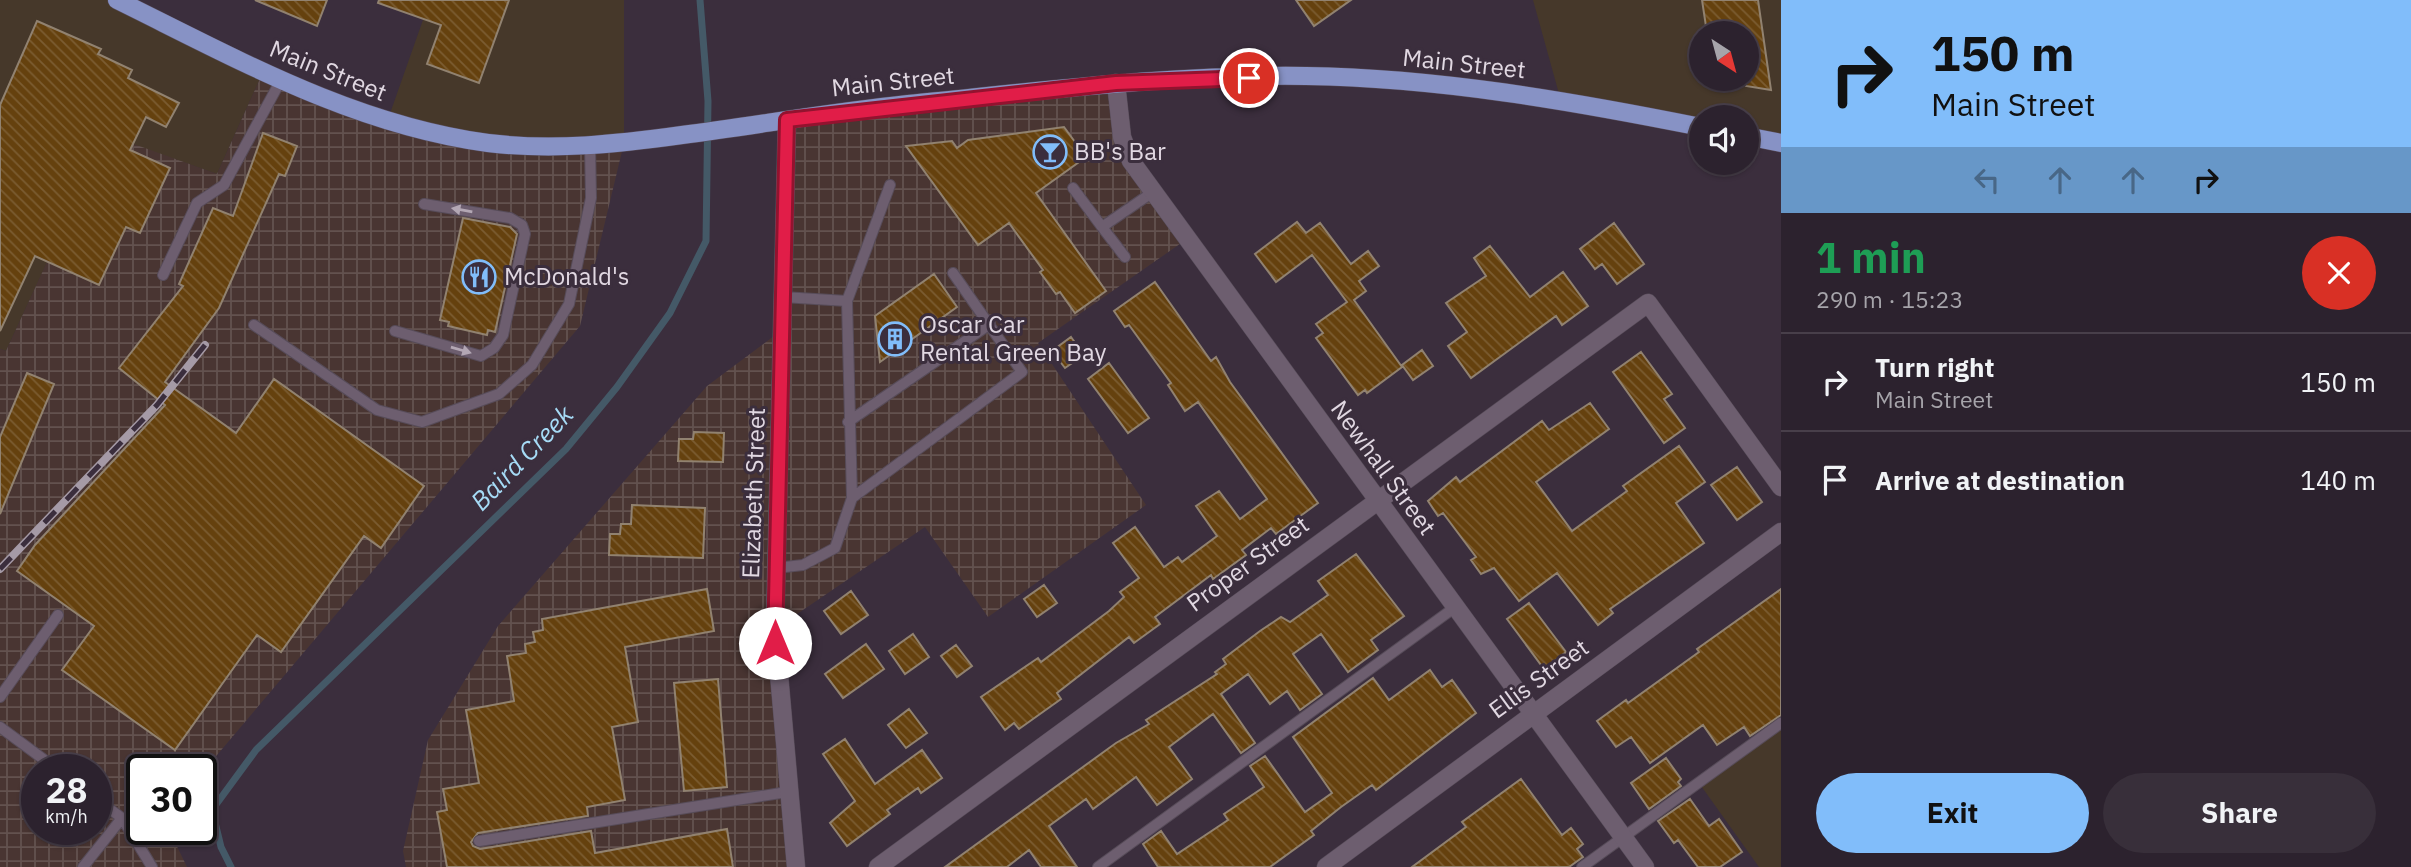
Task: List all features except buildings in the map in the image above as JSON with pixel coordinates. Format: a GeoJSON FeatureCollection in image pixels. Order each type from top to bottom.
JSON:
{"type":"FeatureCollection","features":[{"type":"Feature","properties":{"kind":"main road","name":"Main Street"},"geometry":{"type":"LineString","coordinates":[[117,0],[281,80],[387,122],[444,136],[529,147],[590,146],[787,120],[1116,83],[1302,76],[1357,78],[1535,96],[1689,125]]}},
{"type":"Feature","properties":{"kind":"main road"},"geometry":{"type":"LineString","coordinates":[[1759,139],[1781,143]]}},
{"type":"Feature","properties":{"kind":"street","name":"Newhall Street"},"geometry":{"type":"LineString","coordinates":[[1116,83],[1125,151],[1376,501],[1645,867]]}},
{"type":"Feature","properties":{"kind":"street","name":"Elizabeth Street"},"geometry":{"type":"LineString","coordinates":[[787,120],[776,658],[796,867]]}},
{"type":"Feature","properties":{"kind":"street","name":"Proper Street"},"geometry":{"type":"LineString","coordinates":[[878,867],[1648,303],[1781,487]]}},
{"type":"Feature","properties":{"kind":"street","name":"Ellis Street"},"geometry":{"type":"LineString","coordinates":[[1326,867],[1781,532]]}},
{"type":"Feature","properties":{"kind":"lane"},"geometry":{"type":"LineString","coordinates":[[163,275],[197,203],[224,185],[281,80]]}},
{"type":"Feature","properties":{"kind":"lane"},"geometry":{"type":"LineString","coordinates":[[254,324],[377,410],[422,422],[499,394],[532,365],[569,304],[591,198],[590,146]]}},
{"type":"Feature","properties":{"kind":"lane"},"geometry":{"type":"LineString","coordinates":[[776,568],[803,565],[835,548],[852,498],[847,301],[890,185]]}},
{"type":"Feature","properties":{"kind":"lane"},"geometry":{"type":"LineString","coordinates":[[1073,188],[1125,257]]}},
{"type":"Feature","properties":{"kind":"lane"},"geometry":{"type":"LineString","coordinates":[[1102,227],[1153,192]]}},
{"type":"Feature","properties":{"kind":"lane"},"geometry":{"type":"LineString","coordinates":[[395,331],[481,356],[494,348],[503,335],[525,234],[522,225],[510,218],[424,204]]}},
{"type":"Feature","properties":{"kind":"lane"},"geometry":{"type":"LineString","coordinates":[[852,498],[1022,372],[953,273]]}},
{"type":"Feature","properties":{"kind":"lane"},"geometry":{"type":"LineString","coordinates":[[783,297],[847,301]]}},
{"type":"Feature","properties":{"kind":"lane"},"geometry":{"type":"LineString","coordinates":[[848,422],[990,324]]}},
{"type":"Feature","properties":{"kind":"lane"},"geometry":{"type":"LineString","coordinates":[[1098,867],[1454,608]]}},
{"type":"Feature","properties":{"kind":"lane"},"geometry":{"type":"LineString","coordinates":[[0,697],[58,615]]}},
{"type":"Feature","properties":{"kind":"lane"},"geometry":{"type":"LineString","coordinates":[[1581,867],[1781,723]]}},
{"type":"Feature","properties":{"kind":"lane"},"geometry":{"type":"LineString","coordinates":[[0,727],[36,754]]}},
{"type":"Feature","properties":{"kind":"lane"},"geometry":{"type":"LineString","coordinates":[[480,841],[787,792]]}},
{"type":"Feature","properties":{"kind":"lane"},"geometry":{"type":"LineString","coordinates":[[112,811],[122,818],[152,867]]}},
{"type":"Feature","properties":{"kind":"lane"},"geometry":{"type":"LineString","coordinates":[[83,867],[122,818]]}},
{"type":"Feature","properties":{"kind":"shaded area"},"geometry":{"type":"Polygon","coordinates":[[[0,0],[117,0],[263,72],[217,174],[106,135],[6,351],[0,349],[0,0]]]}},
{"type":"Feature","properties":{"kind":"shaded area"},"geometry":{"type":"Polygon","coordinates":[[[430,0],[624,0],[624,143],[563,148],[387,122],[430,0]]]}},
{"type":"Feature","properties":{"kind":"shaded area"},"geometry":{"type":"Polygon","coordinates":[[[1533,0],[1781,0],[1781,143],[1759,138],[1759,105],[1689,105],[1689,125],[1561,101],[1533,0]]]}},
{"type":"Feature","properties":{"kind":"shaded area"},"geometry":{"type":"Polygon","coordinates":[[[263,72],[444,136],[624,143],[580,326],[217,755],[126,754],[126,845],[176,845],[187,867],[0,867],[0,349],[6,351],[106,134],[217,174],[263,72]]]}},
{"type":"Feature","properties":{"kind":"shaded area"},"geometry":{"type":"Polygon","coordinates":[[[1116,83],[1122,137],[1187,239],[1038,343],[1146,505],[988,617],[925,527],[775,629],[796,867],[406,867],[403,851],[428,740],[498,626],[707,386],[782,330],[787,120],[1116,83]]]}},
{"type":"Feature","properties":{"kind":"shaded area"},"geometry":{"type":"Polygon","coordinates":[[[1781,723],[1781,867],[1759,867],[1699,783],[1781,723]]]}},
{"type":"Feature","properties":{"kind":"waterway","name":"Baird Creek"},"geometry":{"type":"LineString","coordinates":[[231,867],[221,847],[212,810],[256,750],[566,449],[617,387],[670,313],[706,241],[708,101],[700,0]]}},
{"type":"Feature","properties":{"kind":"railway"},"geometry":{"type":"LineString","coordinates":[[0,569],[157,405],[205,345]]}},
{"type":"Feature","properties":{"kind":"place","name":"BB's Bar"},"geometry":{"type":"Point","coordinates":[1050,152]}},
{"type":"Feature","properties":{"kind":"place","name":"McDonald's"},"geometry":{"type":"Point","coordinates":[479,277]}},
{"type":"Feature","properties":{"kind":"place","name":"Oscar Car Rental Green Bay"},"geometry":{"type":"Point","coordinates":[895,339]}},
{"type":"Feature","properties":{"kind":"route"},"geometry":{"type":"LineString","coordinates":[[775,643],[787,120],[889,106],[1116,83],[1249,78]]}}]}
